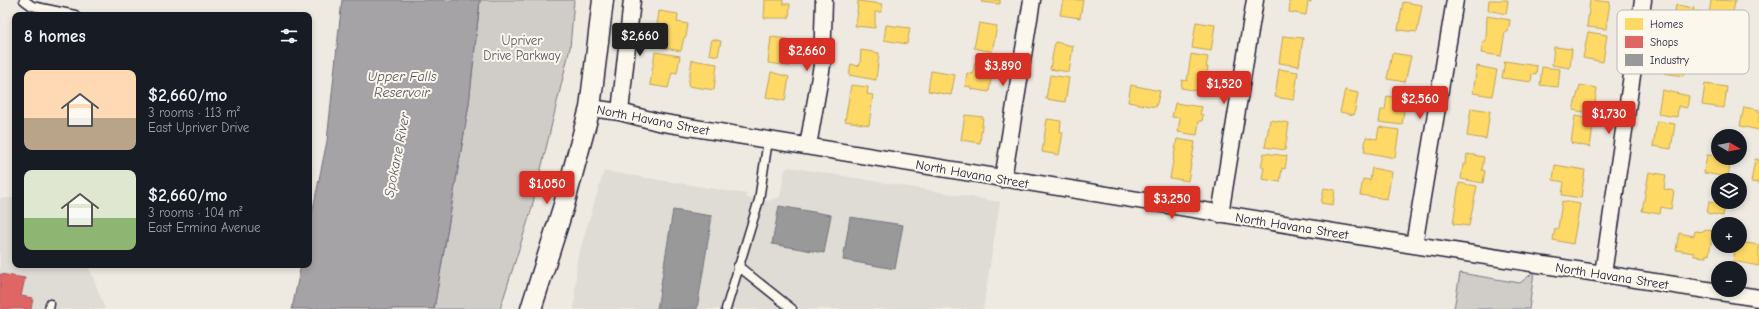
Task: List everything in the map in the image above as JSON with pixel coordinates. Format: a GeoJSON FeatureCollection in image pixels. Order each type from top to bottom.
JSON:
{"type":"FeatureCollection","features":[{"type":"Feature","properties":{"kind":"street"},"geometry":{"type":"LineString","coordinates":[[531,309],[564,205],[590,108],[603,0]]}},
{"type":"Feature","properties":{"kind":"street"},"geometry":{"type":"LineString","coordinates":[[620,112],[632,0]]}},
{"type":"Feature","properties":{"kind":"street"},"geometry":{"type":"LineString","coordinates":[[808,146],[822,65],[824,0]]}},
{"type":"Feature","properties":{"kind":"street"},"geometry":{"type":"LineString","coordinates":[[1003,179],[1032,0]]}},
{"type":"Feature","properties":{"kind":"street"},"geometry":{"type":"LineString","coordinates":[[1220,214],[1255,0]]}},
{"type":"Feature","properties":{"kind":"street"},"geometry":{"type":"LineString","coordinates":[[1414,245],[1455,0]]}},
{"type":"Feature","properties":{"kind":"street"},"geometry":{"type":"LineString","coordinates":[[1643,10],[1644,0]]}},
{"type":"Feature","properties":{"kind":"street"},"geometry":{"type":"LineString","coordinates":[[1603,274],[1633,74]]}},
{"type":"Feature","properties":{"kind":"street","name":"North Havana Street"},"geometry":{"type":"LineString","coordinates":[[590,108],[620,112],[658,122],[1003,179],[1414,245],[1759,298]]}},
{"type":"Feature","properties":{"kind":"lane"},"geometry":{"type":"LineString","coordinates":[[24,0],[32,6],[61,12]]}},
{"type":"Feature","properties":{"kind":"lane"},"geometry":{"type":"LineString","coordinates":[[726,309],[759,200],[768,140]]}},
{"type":"Feature","properties":{"kind":"lane"},"geometry":{"type":"LineString","coordinates":[[738,266],[792,309]]}},
{"type":"Feature","properties":{"kind":"shaded area"},"geometry":{"type":"Polygon","coordinates":[[[789,167],[1000,202],[983,309],[574,309],[577,260],[604,171],[746,194],[746,198],[767,201],[780,197],[785,170],[789,167]]]}},
{"type":"Feature","properties":{"kind":"shaded area"},"geometry":{"type":"Polygon","coordinates":[[[0,198],[12,198],[12,268],[89,268],[105,309],[0,309],[0,198]]]}},
{"type":"Feature","properties":{"kind":"green space","name":"Upriver Drive Parkway"},"geometry":{"type":"Polygon","coordinates":[[[480,0],[574,0],[570,48],[531,211],[500,309],[434,309],[469,104],[480,0]]]}},
{"type":"Feature","properties":{"kind":"green space"},"geometry":{"type":"Polygon","coordinates":[[[1534,272],[1529,309],[1454,309],[1460,273],[1520,283],[1534,272]]]}},
{"type":"Feature","properties":{"kind":"water","name":"Upper Falls Reservoir"},"geometry":{"type":"Polygon","coordinates":[[[342,0],[480,0],[469,104],[434,309],[292,309],[300,268],[312,268],[312,214],[327,141],[342,0]]]}},
{"type":"Feature","properties":{"kind":"building: Homes"},"geometry":{"type":"Polygon","coordinates":[[[765,0],[783,0],[783,4],[790,4],[789,18],[764,18],[765,0]]]}},
{"type":"Feature","properties":{"kind":"building: Homes"},"geometry":{"type":"Polygon","coordinates":[[[982,0],[1000,0],[1000,4],[981,2],[982,0]]]}},
{"type":"Feature","properties":{"kind":"building: Homes"},"geometry":{"type":"Polygon","coordinates":[[[1063,0],[1083,0],[1080,18],[1060,15],[1063,0]]]}},
{"type":"Feature","properties":{"kind":"building: Homes"},"geometry":{"type":"Polygon","coordinates":[[[1288,0],[1311,0],[1311,2],[1308,1],[1306,15],[1289,12],[1290,2],[1288,2],[1288,0]]]}},
{"type":"Feature","properties":{"kind":"building: Homes"},"geometry":{"type":"Polygon","coordinates":[[[1489,0],[1508,0],[1506,14],[1488,10],[1489,0]]]}},
{"type":"Feature","properties":{"kind":"building: Homes"},"geometry":{"type":"Polygon","coordinates":[[[1590,0],[1610,2],[1606,29],[1587,27],[1590,0]]]}},
{"type":"Feature","properties":{"kind":"building: Homes"},"geometry":{"type":"Polygon","coordinates":[[[1711,0],[1735,1],[1734,10],[1710,10],[1711,0]]]}},
{"type":"Feature","properties":{"kind":"building: Homes"},"geometry":{"type":"Polygon","coordinates":[[[858,1],[882,4],[881,12],[875,12],[875,28],[855,26],[858,13],[858,1]]]}},
{"type":"Feature","properties":{"kind":"building: Homes"},"geometry":{"type":"Polygon","coordinates":[[[1403,2],[1422,5],[1417,32],[1398,30],[1403,2]]]}},
{"type":"Feature","properties":{"kind":"building: Homes"},"geometry":{"type":"Polygon","coordinates":[[[1676,5],[1694,8],[1693,10],[1675,10],[1676,5]]]}},
{"type":"Feature","properties":{"kind":"building: Homes"},"geometry":{"type":"Polygon","coordinates":[[[659,11],[678,14],[677,22],[688,24],[686,37],[684,37],[681,51],[660,47],[664,34],[656,33],[659,11]]]}},
{"type":"Feature","properties":{"kind":"building: Homes"},"geometry":{"type":"Polygon","coordinates":[[[1487,16],[1510,20],[1508,32],[1505,32],[1501,56],[1481,53],[1483,41],[1486,41],[1487,16]]]}},
{"type":"Feature","properties":{"kind":"building: Homes"},"geometry":{"type":"Polygon","coordinates":[[[1196,22],[1215,25],[1211,51],[1192,48],[1196,22]]]}},
{"type":"Feature","properties":{"kind":"building: Homes"},"geometry":{"type":"Polygon","coordinates":[[[979,23],[997,26],[992,52],[974,48],[979,23]]]}},
{"type":"Feature","properties":{"kind":"building: Homes"},"geometry":{"type":"Polygon","coordinates":[[[886,25],[910,28],[907,44],[884,40],[886,25]]]}},
{"type":"Feature","properties":{"kind":"building: Homes"},"geometry":{"type":"Polygon","coordinates":[[[1588,32],[1607,35],[1603,62],[1583,58],[1588,32]]]}},
{"type":"Feature","properties":{"kind":"building: Homes"},"geometry":{"type":"Polygon","coordinates":[[[1283,36],[1303,38],[1299,66],[1279,63],[1283,36]]]}},
{"type":"Feature","properties":{"kind":"building: Homes"},"geometry":{"type":"Polygon","coordinates":[[[771,37],[788,39],[786,52],[791,53],[790,66],[768,63],[771,37]]]}},
{"type":"Feature","properties":{"kind":"building: Homes"},"geometry":{"type":"Polygon","coordinates":[[[712,39],[721,41],[718,56],[709,54],[712,39]]]}},
{"type":"Feature","properties":{"kind":"building: Homes"},"geometry":{"type":"Polygon","coordinates":[[[1055,42],[1073,46],[1069,72],[1050,69],[1055,42]]]}},
{"type":"Feature","properties":{"kind":"building: Homes"},"geometry":{"type":"Polygon","coordinates":[[[1554,47],[1572,49],[1570,68],[1552,65],[1554,47]]]}},
{"type":"Feature","properties":{"kind":"building: Homes"},"geometry":{"type":"Polygon","coordinates":[[[861,50],[879,53],[876,80],[849,75],[851,64],[858,66],[860,64],[861,50]]]}},
{"type":"Feature","properties":{"kind":"building: Homes"},"geometry":{"type":"Polygon","coordinates":[[[655,52],[680,56],[677,73],[672,72],[668,88],[650,85],[655,52]]]}},
{"type":"Feature","properties":{"kind":"building: Homes"},"geometry":{"type":"Polygon","coordinates":[[[1392,53],[1411,56],[1405,82],[1387,79],[1392,53]]]}},
{"type":"Feature","properties":{"kind":"building: Homes"},"geometry":{"type":"Polygon","coordinates":[[[1191,54],[1208,57],[1206,67],[1208,67],[1203,92],[1181,88],[1182,80],[1187,81],[1191,54]]]}},
{"type":"Feature","properties":{"kind":"building: Homes"},"geometry":{"type":"Polygon","coordinates":[[[692,60],[717,64],[714,90],[688,86],[692,60]]]}},
{"type":"Feature","properties":{"kind":"building: Homes"},"geometry":{"type":"Polygon","coordinates":[[[1505,61],[1537,66],[1536,75],[1532,74],[1531,82],[1502,78],[1505,61]]]}},
{"type":"Feature","properties":{"kind":"building: Homes"},"geometry":{"type":"Polygon","coordinates":[[[975,62],[993,65],[989,92],[971,89],[971,87],[965,86],[967,73],[973,74],[975,62]]]}},
{"type":"Feature","properties":{"kind":"building: Homes"},"geometry":{"type":"Polygon","coordinates":[[[1477,66],[1497,70],[1492,96],[1473,93],[1477,66]]]}},
{"type":"Feature","properties":{"kind":"building: Homes"},"geometry":{"type":"Polygon","coordinates":[[[1542,67],[1560,69],[1558,87],[1540,85],[1542,67]]]}},
{"type":"Feature","properties":{"kind":"building: Homes"},"geometry":{"type":"Polygon","coordinates":[[[1279,69],[1298,72],[1294,100],[1275,97],[1279,69]]]}},
{"type":"Feature","properties":{"kind":"building: Homes"},"geometry":{"type":"Polygon","coordinates":[[[931,71],[955,75],[951,95],[928,91],[931,71]]]}},
{"type":"Feature","properties":{"kind":"building: Homes"},"geometry":{"type":"Polygon","coordinates":[[[771,72],[789,77],[785,101],[766,97],[771,72]]]}},
{"type":"Feature","properties":{"kind":"building: Homes"},"geometry":{"type":"Polygon","coordinates":[[[1670,74],[1683,74],[1683,76],[1670,74]]]}},
{"type":"Feature","properties":{"kind":"building: Homes"},"geometry":{"type":"Polygon","coordinates":[[[1050,75],[1069,78],[1065,102],[1046,99],[1050,75]]]}},
{"type":"Feature","properties":{"kind":"building: Homes"},"geometry":{"type":"Polygon","coordinates":[[[1705,84],[1727,87],[1724,108],[1702,105],[1705,84]]]}},
{"type":"Feature","properties":{"kind":"building: Homes"},"geometry":{"type":"Polygon","coordinates":[[[851,85],[868,87],[867,94],[873,95],[869,125],[845,121],[851,85]]]}},
{"type":"Feature","properties":{"kind":"building: Homes"},"geometry":{"type":"Polygon","coordinates":[[[1131,85],[1160,91],[1156,107],[1128,102],[1131,85]]]}},
{"type":"Feature","properties":{"kind":"building: Homes"},"geometry":{"type":"Polygon","coordinates":[[[1580,85],[1597,88],[1595,102],[1598,102],[1596,114],[1573,110],[1580,85]]]}},
{"type":"Feature","properties":{"kind":"building: Homes"},"geometry":{"type":"Polygon","coordinates":[[[1345,90],[1358,93],[1354,115],[1340,112],[1345,90]]]}},
{"type":"Feature","properties":{"kind":"building: Homes"},"geometry":{"type":"Polygon","coordinates":[[[1662,90],[1689,96],[1687,108],[1678,106],[1677,117],[1658,114],[1662,90]]]}},
{"type":"Feature","properties":{"kind":"building: Homes"},"geometry":{"type":"Polygon","coordinates":[[[1387,96],[1403,99],[1402,110],[1404,110],[1402,125],[1379,122],[1381,110],[1385,110],[1387,96]]]}},
{"type":"Feature","properties":{"kind":"building: Homes"},"geometry":{"type":"Polygon","coordinates":[[[1175,103],[1202,107],[1200,114],[1203,115],[1202,121],[1199,121],[1197,135],[1178,132],[1180,118],[1172,117],[1175,103]]]}},
{"type":"Feature","properties":{"kind":"building: Homes"},"geometry":{"type":"Polygon","coordinates":[[[1744,107],[1759,110],[1759,130],[1740,126],[1744,107]]]}},
{"type":"Feature","properties":{"kind":"building: Homes"},"geometry":{"type":"Polygon","coordinates":[[[1471,108],[1490,111],[1486,139],[1467,136],[1471,108]]]}},
{"type":"Feature","properties":{"kind":"building: Homes"},"geometry":{"type":"Polygon","coordinates":[[[965,115],[983,117],[980,143],[961,140],[965,115]]]}},
{"type":"Feature","properties":{"kind":"building: Homes"},"geometry":{"type":"Polygon","coordinates":[[[1575,116],[1594,120],[1590,147],[1571,143],[1575,116]]]}},
{"type":"Feature","properties":{"kind":"building: Homes"},"geometry":{"type":"Polygon","coordinates":[[[1047,119],[1061,121],[1060,132],[1063,132],[1059,155],[1042,152],[1047,119]]]}},
{"type":"Feature","properties":{"kind":"building: Homes"},"geometry":{"type":"Polygon","coordinates":[[[1270,120],[1289,123],[1285,150],[1265,147],[1270,120]]]}},
{"type":"Feature","properties":{"kind":"building: Homes"},"geometry":{"type":"Polygon","coordinates":[[[1657,121],[1675,124],[1671,149],[1653,146],[1657,121]]]}},
{"type":"Feature","properties":{"kind":"building: Homes"},"geometry":{"type":"Polygon","coordinates":[[[1379,127],[1399,130],[1395,158],[1364,152],[1366,137],[1377,139],[1379,127]]]}},
{"type":"Feature","properties":{"kind":"building: Homes"},"geometry":{"type":"Polygon","coordinates":[[[1177,139],[1195,142],[1188,181],[1170,178],[1177,139]]]}},
{"type":"Feature","properties":{"kind":"building: Homes"},"geometry":{"type":"Polygon","coordinates":[[[1264,153],[1287,156],[1285,169],[1282,168],[1280,182],[1262,179],[1264,167],[1261,167],[1264,153]]]}},
{"type":"Feature","properties":{"kind":"building: Homes"},"geometry":{"type":"Polygon","coordinates":[[[1467,154],[1484,157],[1482,170],[1485,171],[1483,183],[1461,179],[1463,164],[1466,164],[1467,154]]]}},
{"type":"Feature","properties":{"kind":"building: Homes"},"geometry":{"type":"Polygon","coordinates":[[[1707,155],[1711,155],[1711,165],[1730,165],[1729,173],[1704,173],[1707,155]]]}},
{"type":"Feature","properties":{"kind":"building: Homes"},"geometry":{"type":"Polygon","coordinates":[[[1755,159],[1759,160],[1759,183],[1751,182],[1755,159]]]}},
{"type":"Feature","properties":{"kind":"building: Homes"},"geometry":{"type":"Polygon","coordinates":[[[1555,165],[1585,170],[1581,198],[1562,195],[1564,182],[1553,180],[1555,165]]]}},
{"type":"Feature","properties":{"kind":"building: Homes"},"geometry":{"type":"Polygon","coordinates":[[[1372,168],[1392,172],[1387,199],[1360,195],[1363,179],[1370,180],[1372,168]]]}},
{"type":"Feature","properties":{"kind":"building: Homes"},"geometry":{"type":"Polygon","coordinates":[[[1649,172],[1666,175],[1664,189],[1674,191],[1671,209],[1661,207],[1660,214],[1642,211],[1649,172]]]}},
{"type":"Feature","properties":{"kind":"building: Homes"},"geometry":{"type":"Polygon","coordinates":[[[1459,183],[1477,186],[1469,226],[1453,224],[1459,183]]]}},
{"type":"Feature","properties":{"kind":"building: Homes"},"geometry":{"type":"Polygon","coordinates":[[[1324,188],[1335,190],[1333,205],[1321,203],[1324,188]]]}},
{"type":"Feature","properties":{"kind":"building: Homes"},"geometry":{"type":"Polygon","coordinates":[[[1562,201],[1580,204],[1573,244],[1553,240],[1555,229],[1558,229],[1562,201]]]}},
{"type":"Feature","properties":{"kind":"building: Homes"},"geometry":{"type":"Polygon","coordinates":[[[1709,201],[1711,201],[1711,209],[1724,209],[1723,216],[1707,213],[1709,201]]]}},
{"type":"Feature","properties":{"kind":"building: Homes"},"geometry":{"type":"Polygon","coordinates":[[[1705,230],[1711,231],[1709,255],[1706,254],[1706,257],[1694,256],[1694,253],[1676,250],[1679,233],[1694,236],[1695,231],[1704,232],[1705,230]]]}},
{"type":"Feature","properties":{"kind":"building: Homes"},"geometry":{"type":"Polygon","coordinates":[[[1747,243],[1759,245],[1759,266],[1747,264],[1747,261],[1733,261],[1735,253],[1747,253],[1747,243]]]}},
{"type":"Feature","properties":{"kind":"building: Shops"},"geometry":{"type":"Polygon","coordinates":[[[0,274],[25,278],[21,296],[33,298],[31,309],[0,309],[0,274]]]}},
{"type":"Feature","properties":{"kind":"building: Industry"},"geometry":{"type":"Polygon","coordinates":[[[779,206],[831,215],[824,253],[772,244],[779,206]]]}},
{"type":"Feature","properties":{"kind":"building: Industry"},"geometry":{"type":"Polygon","coordinates":[[[673,210],[712,216],[697,309],[657,309],[673,210]]]}},
{"type":"Feature","properties":{"kind":"building: Industry"},"geometry":{"type":"Polygon","coordinates":[[[850,217],[903,225],[895,269],[843,260],[850,217]]]}},
{"type":"Feature","properties":{"kind":"water label","name":"Spokane River"},"geometry":{"type":"Point","coordinates":[397,155]}}]}
